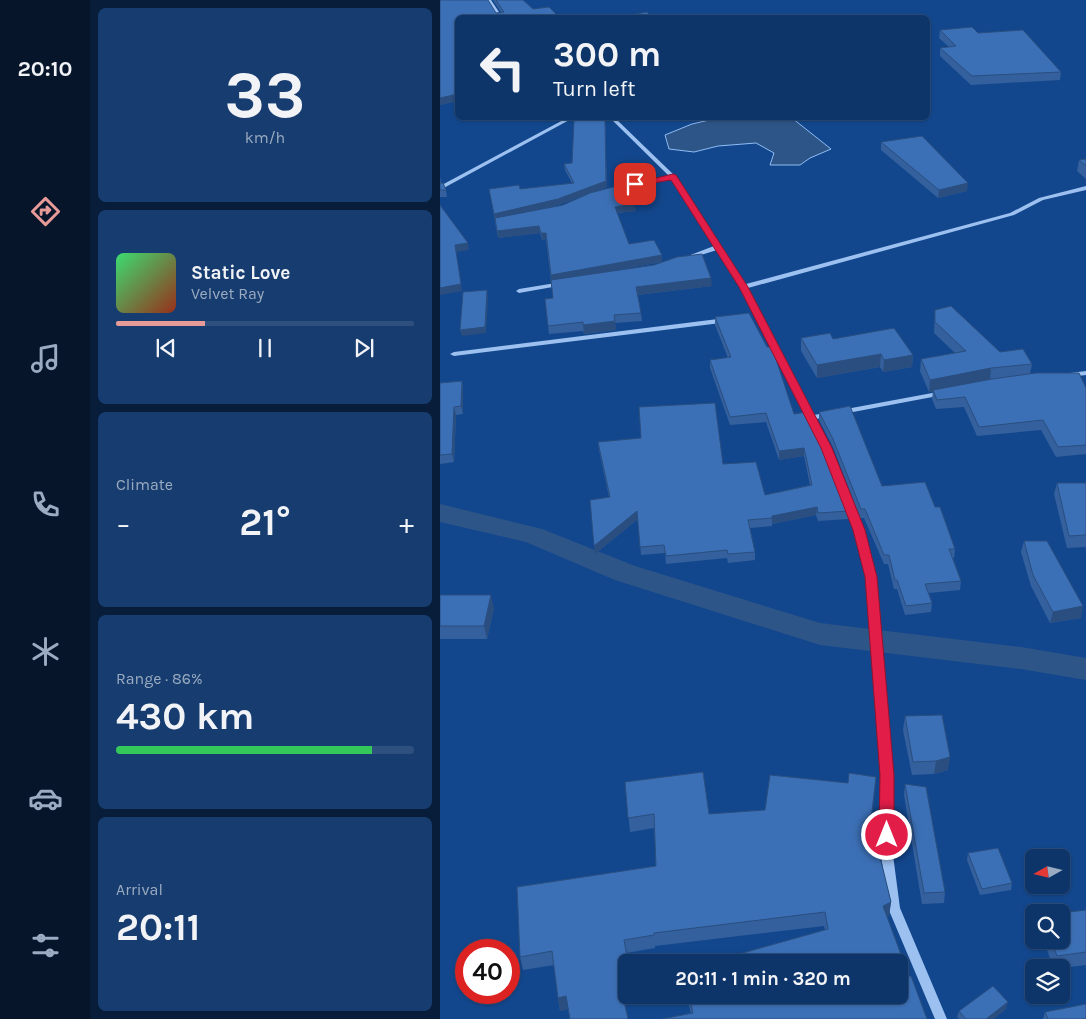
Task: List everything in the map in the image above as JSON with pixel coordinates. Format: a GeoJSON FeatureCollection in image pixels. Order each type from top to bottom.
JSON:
{"type":"FeatureCollection","features":[{"type":"Feature","properties":{"kind":"street"},"geometry":{"type":"LineString","coordinates":[[489,0],[499,15]]}},
{"type":"Feature","properties":{"kind":"street"},"geometry":{"type":"LineString","coordinates":[[440,188],[566,120]]}},
{"type":"Feature","properties":{"kind":"street"},"geometry":{"type":"LineString","coordinates":[[614,120],[673,177],[744,287],[827,448],[859,530],[871,577],[887,775],[886,855],[894,908],[941,1019]]}},
{"type":"Feature","properties":{"kind":"street"},"geometry":{"type":"LineString","coordinates":[[616,187],[673,177]]}},
{"type":"Feature","properties":{"kind":"street"},"geometry":{"type":"LineString","coordinates":[[744,287],[1012,214],[1041,199],[1086,188]]}},
{"type":"Feature","properties":{"kind":"street"},"geometry":{"type":"LineString","coordinates":[[672,262],[718,247]]}},
{"type":"Feature","properties":{"kind":"street"},"geometry":{"type":"LineString","coordinates":[[519,291],[568,283]]}},
{"type":"Feature","properties":{"kind":"street"},"geometry":{"type":"LineString","coordinates":[[749,317],[758,316]]}},
{"type":"Feature","properties":{"kind":"street"},"geometry":{"type":"LineString","coordinates":[[454,354],[739,318]]}},
{"type":"Feature","properties":{"kind":"street"},"geometry":{"type":"LineString","coordinates":[[1057,376],[1086,373]]}},
{"type":"Feature","properties":{"kind":"street"},"geometry":{"type":"LineString","coordinates":[[811,418],[952,392]]}},
{"type":"Feature","properties":{"kind":"water"},"geometry":{"type":"Polygon","coordinates":[[[709,120],[795,120],[831,149],[810,158],[800,165],[770,165],[774,153],[756,143],[718,146],[694,152],[669,149],[665,135],[692,124],[709,120]]]}},
{"type":"Feature","properties":{"kind":"building"},"geometry":{"type":"Polygon","coordinates":[[[440,0],[488,0],[496,13],[504,12],[496,0],[523,0],[533,9],[549,7],[557,15],[455,15],[455,95],[440,98],[440,0]]]}},
{"type":"Feature","properties":{"kind":"building"},"geometry":{"type":"Polygon","coordinates":[[[647,12],[650,15],[630,15],[647,12]]]}},
{"type":"Feature","properties":{"kind":"building"},"geometry":{"type":"Polygon","coordinates":[[[972,27],[978,33],[1023,30],[1061,72],[972,76],[940,48],[956,46],[940,30],[972,27]]]}},
{"type":"Feature","properties":{"kind":"building"},"geometry":{"type":"Polygon","coordinates":[[[574,120],[605,120],[606,181],[558,199],[494,214],[489,189],[519,185],[520,189],[574,183],[564,164],[572,163],[574,120]]]}},
{"type":"Feature","properties":{"kind":"building"},"geometry":{"type":"Polygon","coordinates":[[[922,136],[968,183],[939,190],[881,142],[922,136]]]}},
{"type":"Feature","properties":{"kind":"building"},"geometry":{"type":"Polygon","coordinates":[[[1086,159],[1086,166],[1079,160],[1086,159]]]}},
{"type":"Feature","properties":{"kind":"building"},"geometry":{"type":"Polygon","coordinates":[[[632,182],[635,204],[615,207],[629,244],[654,240],[662,255],[551,275],[546,233],[541,233],[539,226],[497,231],[495,218],[563,205],[590,193],[632,182]]]}},
{"type":"Feature","properties":{"kind":"building"},"geometry":{"type":"Polygon","coordinates":[[[440,183],[443,183],[446,190],[440,190],[440,183]]]}},
{"type":"Feature","properties":{"kind":"building"},"geometry":{"type":"Polygon","coordinates":[[[440,205],[468,243],[455,245],[461,284],[440,288],[440,205]]]}},
{"type":"Feature","properties":{"kind":"building"},"geometry":{"type":"Polygon","coordinates":[[[702,254],[711,278],[636,287],[641,313],[614,315],[615,321],[583,325],[583,322],[548,326],[545,299],[553,298],[551,280],[654,265],[677,257],[702,254]]]}},
{"type":"Feature","properties":{"kind":"building"},"geometry":{"type":"Polygon","coordinates":[[[487,290],[485,327],[460,330],[463,292],[487,290]]]}},
{"type":"Feature","properties":{"kind":"building"},"geometry":{"type":"Polygon","coordinates":[[[951,306],[1000,352],[1023,349],[1032,364],[991,368],[930,380],[921,359],[966,351],[935,322],[935,310],[951,306]]]}},
{"type":"Feature","properties":{"kind":"building"},"geometry":{"type":"Polygon","coordinates":[[[749,313],[767,347],[772,347],[794,414],[807,412],[822,441],[849,511],[818,513],[817,507],[772,516],[772,518],[748,520],[755,552],[728,554],[727,550],[666,556],[664,545],[640,547],[637,511],[594,546],[590,500],[610,497],[598,442],[641,438],[639,407],[715,403],[723,464],[756,462],[765,495],[812,485],[804,448],[779,451],[766,413],[730,417],[710,360],[731,357],[715,317],[749,313]]]}},
{"type":"Feature","properties":{"kind":"building"},"geometry":{"type":"Polygon","coordinates":[[[894,328],[913,355],[884,360],[881,354],[817,365],[801,338],[830,333],[833,339],[894,328]]]}},
{"type":"Feature","properties":{"kind":"building"},"geometry":{"type":"Polygon","coordinates":[[[1036,373],[1079,373],[1086,388],[1086,445],[1058,447],[1043,420],[979,427],[965,397],[937,400],[933,390],[992,379],[1036,373]]]}},
{"type":"Feature","properties":{"kind":"building"},"geometry":{"type":"Polygon","coordinates":[[[462,381],[461,406],[454,407],[452,454],[440,455],[440,383],[462,381]]]}},
{"type":"Feature","properties":{"kind":"building"},"geometry":{"type":"Polygon","coordinates":[[[850,406],[882,486],[925,482],[935,507],[940,507],[955,549],[949,549],[961,581],[925,584],[932,603],[906,606],[897,580],[895,580],[889,555],[884,555],[865,509],[861,509],[833,439],[819,412],[850,406]]]}},
{"type":"Feature","properties":{"kind":"building"},"geometry":{"type":"Polygon","coordinates":[[[1057,483],[1086,483],[1086,535],[1069,536],[1057,483]]]}},
{"type":"Feature","properties":{"kind":"building"},"geometry":{"type":"Polygon","coordinates":[[[1024,541],[1047,541],[1083,606],[1053,612],[1033,575],[1024,541]]]}},
{"type":"Feature","properties":{"kind":"building"},"geometry":{"type":"Polygon","coordinates":[[[440,595],[491,595],[484,626],[440,626],[440,595]]]}},
{"type":"Feature","properties":{"kind":"building"},"geometry":{"type":"Polygon","coordinates":[[[942,715],[950,757],[936,761],[913,762],[905,716],[942,715]]]}},
{"type":"Feature","properties":{"kind":"building"},"geometry":{"type":"Polygon","coordinates":[[[703,772],[709,814],[765,810],[770,775],[848,783],[849,773],[876,777],[871,820],[891,902],[883,906],[901,954],[739,954],[828,929],[825,912],[654,933],[654,935],[624,940],[627,954],[618,954],[618,1004],[625,1004],[628,1019],[570,1019],[566,996],[558,998],[552,951],[520,957],[517,887],[656,866],[654,814],[628,818],[625,782],[703,772]]]}},
{"type":"Feature","properties":{"kind":"building"},"geometry":{"type":"Polygon","coordinates":[[[905,784],[926,787],[945,892],[924,893],[905,784]]]}},
{"type":"Feature","properties":{"kind":"building"},"geometry":{"type":"Polygon","coordinates":[[[998,848],[1012,883],[982,889],[968,853],[998,848]]]}},
{"type":"Feature","properties":{"kind":"building"},"geometry":{"type":"Polygon","coordinates":[[[1086,910],[1086,952],[1057,956],[1054,949],[1070,949],[1070,912],[1086,910]]]}},
{"type":"Feature","properties":{"kind":"building"},"geometry":{"type":"Polygon","coordinates":[[[908,973],[911,976],[927,1019],[662,1019],[693,1013],[691,1004],[908,1004],[908,973]]]}},
{"type":"Feature","properties":{"kind":"building"},"geometry":{"type":"Polygon","coordinates":[[[993,986],[1008,1002],[986,1019],[966,1019],[959,1011],[993,986]]]}},
{"type":"Feature","properties":{"kind":"building"},"geometry":{"type":"Polygon","coordinates":[[[1086,1004],[1086,1019],[1048,1019],[1045,1012],[1086,1004]]]}},
{"type":"Feature","properties":{"kind":"waterway"},"geometry":{"type":"LineString","coordinates":[[440,513],[533,535],[625,573],[820,634],[1021,658],[1086,669]]}},
{"type":"Feature","properties":{"kind":"route"},"geometry":{"type":"LineString","coordinates":[[635,184],[673,177],[698,213],[744,287],[782,364],[827,448],[859,530],[871,577],[887,775],[887,835]]}}]}
